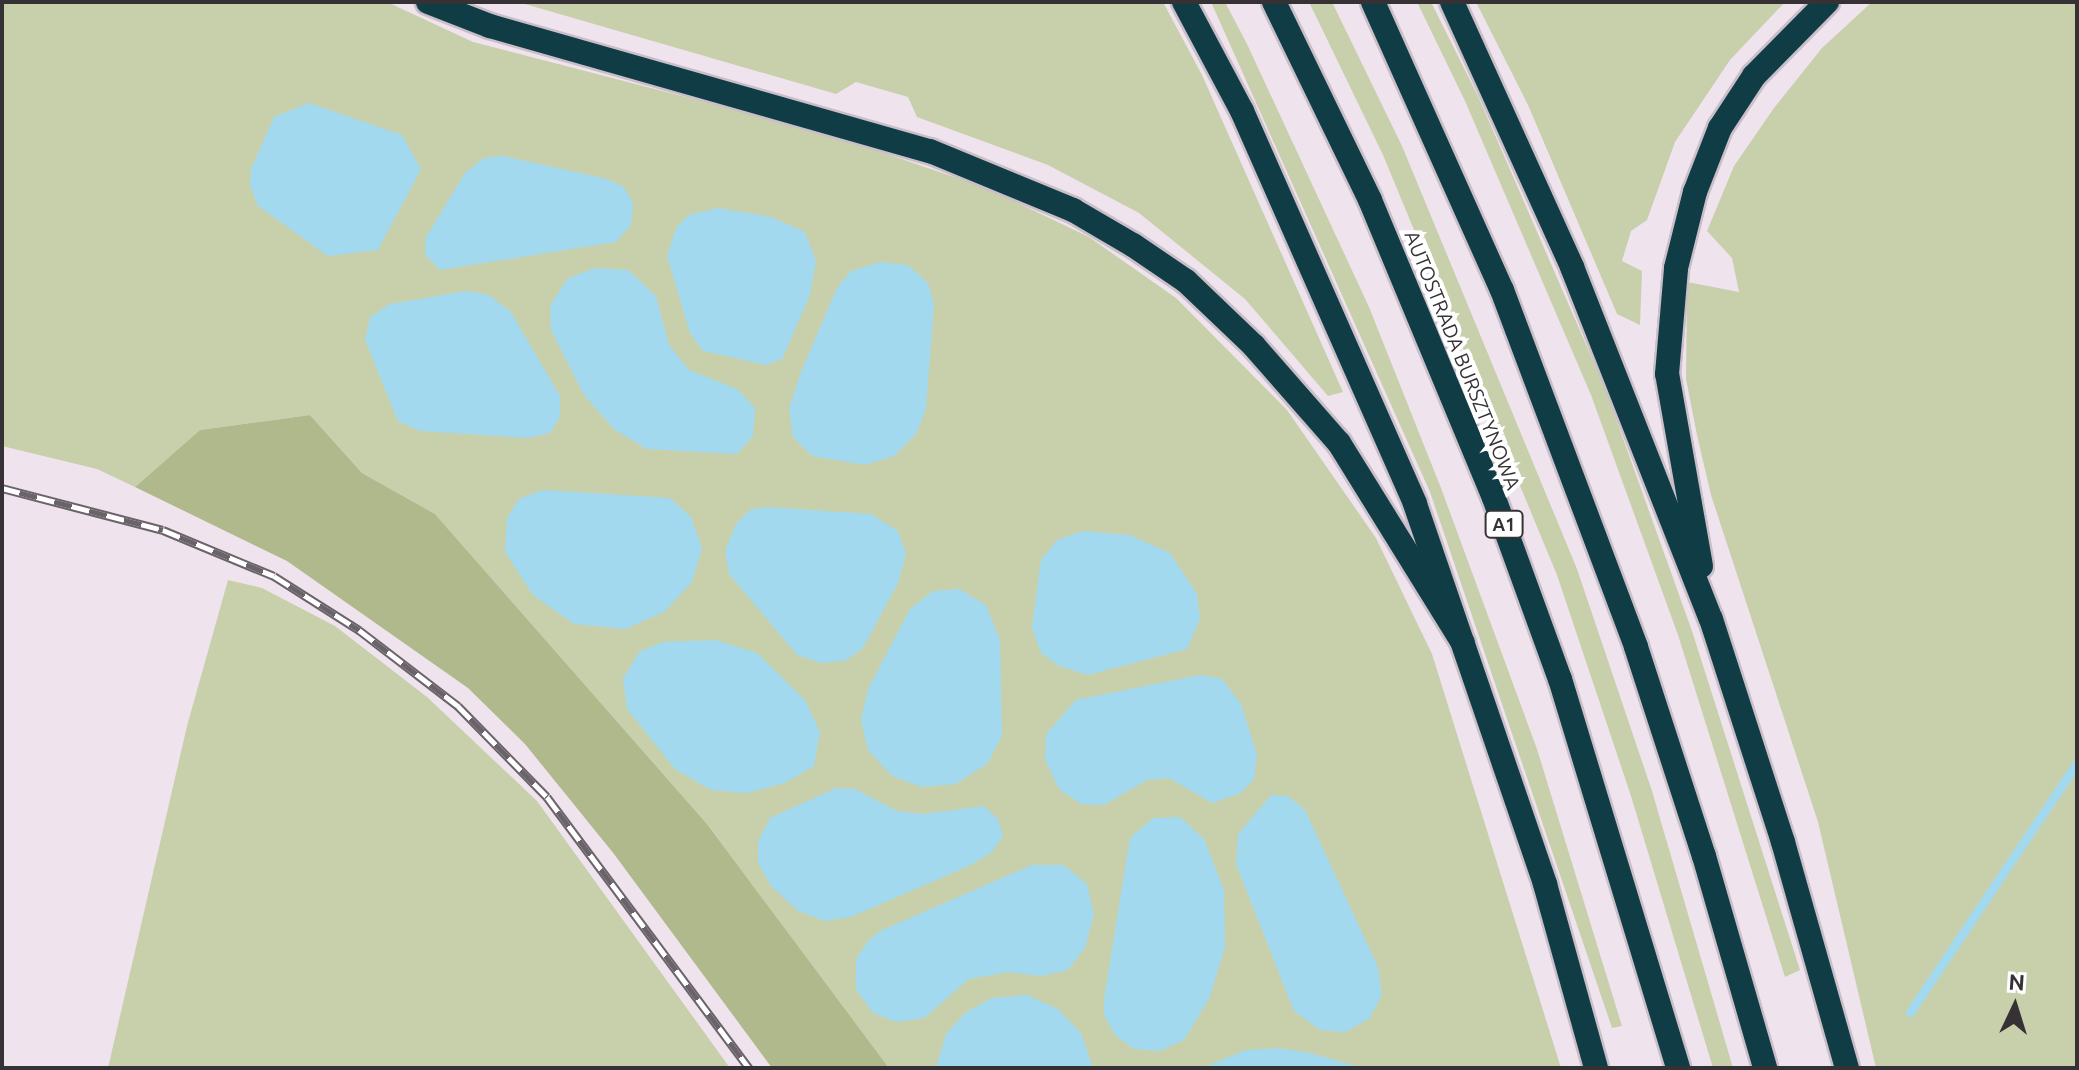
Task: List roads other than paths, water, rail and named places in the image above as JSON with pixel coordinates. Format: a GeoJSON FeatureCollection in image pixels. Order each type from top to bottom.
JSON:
{"type":"FeatureCollection","features":[{"type":"Feature","properties":{"kind":"highway"},"geometry":{"type":"LineString","coordinates":[[428,2],[490,26],[930,151],[1073,210],[1133,245],[1186,281],[1254,346],[1339,443],[1463,643]]}},
{"type":"Feature","properties":{"kind":"highway"},"geometry":{"type":"LineString","coordinates":[[1184,2],[1242,111],[1415,504],[1545,884],[1596,1068]]}},
{"type":"Feature","properties":{"kind":"highway","name":"AUTOSTRADA BURSZTYNOWA"},"geometry":{"type":"LineString","coordinates":[[1274,2],[1370,200],[1494,498],[1560,679],[1678,1068]]}},
{"type":"Feature","properties":{"kind":"highway"},"geometry":{"type":"LineString","coordinates":[[1373,2],[1502,290],[1636,647],[1704,856],[1765,1068]]}},
{"type":"Feature","properties":{"kind":"highway"},"geometry":{"type":"LineString","coordinates":[[1452,2],[1572,267],[1711,619],[1783,842],[1847,1068]]}},
{"type":"Feature","properties":{"kind":"highway"},"geometry":{"type":"LineString","coordinates":[[1711,619],[1667,374],[1676,268],[1695,192],[1720,128],[1754,76],[1827,2]]}},
{"type":"Feature","properties":{"kind":"water"},"geometry":{"type":"Polygon","coordinates":[[[309,103],[402,135],[421,169],[378,250],[328,256],[258,206],[250,185],[251,169],[274,117],[309,103]]]}},
{"type":"Feature","properties":{"kind":"water"},"geometry":{"type":"Polygon","coordinates":[[[503,156],[607,179],[624,187],[633,203],[631,225],[616,242],[440,270],[425,255],[426,237],[465,173],[484,158],[503,156]]]}},
{"type":"Feature","properties":{"kind":"water"},"geometry":{"type":"Polygon","coordinates":[[[718,208],[771,217],[805,232],[816,261],[810,295],[782,359],[766,365],[703,351],[690,333],[667,256],[676,228],[689,215],[718,208]]]}},
{"type":"Feature","properties":{"kind":"water"},"geometry":{"type":"Polygon","coordinates":[[[881,262],[908,265],[928,283],[934,304],[926,409],[916,434],[894,456],[865,465],[812,456],[793,437],[789,409],[801,372],[837,288],[851,271],[881,262]]]}},
{"type":"Feature","properties":{"kind":"water"},"geometry":{"type":"Polygon","coordinates":[[[594,268],[628,270],[656,296],[669,345],[689,370],[737,389],[755,408],[753,436],[737,454],[647,449],[615,430],[584,395],[551,330],[550,306],[567,279],[594,268]]]}},
{"type":"Feature","properties":{"kind":"water"},"geometry":{"type":"Polygon","coordinates":[[[466,291],[489,295],[511,312],[560,396],[560,417],[550,433],[528,438],[420,431],[398,421],[365,340],[370,317],[390,304],[466,291]]]}},
{"type":"Feature","properties":{"kind":"water"},"geometry":{"type":"Polygon","coordinates":[[[543,490],[670,498],[691,517],[702,548],[692,582],[664,612],[625,629],[574,624],[533,595],[505,552],[507,518],[519,499],[543,490]]]}},
{"type":"Feature","properties":{"kind":"water"},"geometry":{"type":"Polygon","coordinates":[[[767,507],[871,514],[898,531],[906,554],[898,583],[863,648],[845,661],[821,663],[797,655],[729,574],[725,551],[736,524],[751,509],[767,507]]]}},
{"type":"Feature","properties":{"kind":"water"},"geometry":{"type":"Polygon","coordinates":[[[1083,531],[1130,535],[1170,553],[1197,594],[1200,619],[1187,649],[1088,675],[1059,666],[1041,653],[1032,628],[1041,560],[1057,540],[1083,531]]]}},
{"type":"Feature","properties":{"kind":"water"},"geometry":{"type":"Polygon","coordinates":[[[959,589],[986,605],[1000,640],[1002,735],[988,763],[956,784],[921,787],[892,776],[868,750],[861,720],[868,689],[910,609],[933,591],[959,589]]]}},
{"type":"Feature","properties":{"kind":"water"},"geometry":{"type":"Polygon","coordinates":[[[716,640],[757,653],[805,700],[820,732],[814,766],[785,783],[746,793],[711,790],[675,769],[627,709],[623,679],[639,652],[663,642],[716,640]]]}},
{"type":"Feature","properties":{"kind":"water"},"geometry":{"type":"Polygon","coordinates":[[[1200,675],[1222,679],[1241,704],[1257,755],[1254,779],[1241,793],[1212,803],[1169,778],[1147,780],[1104,805],[1081,804],[1059,789],[1045,760],[1046,734],[1076,700],[1200,675]]]}},
{"type":"Feature","properties":{"kind":"water"},"geometry":{"type":"Polygon","coordinates":[[[836,788],[855,789],[897,811],[923,814],[984,806],[998,819],[1003,836],[992,852],[971,865],[851,917],[825,921],[798,911],[771,886],[758,863],[758,842],[770,818],[836,788]]]}},
{"type":"Feature","properties":{"kind":"water"},"geometry":{"type":"Polygon","coordinates":[[[1271,795],[1288,796],[1305,810],[1378,967],[1382,995],[1369,1019],[1345,1032],[1320,1030],[1294,1011],[1236,864],[1238,834],[1271,795]]]}},
{"type":"Feature","properties":{"kind":"water"},"geometry":{"type":"Polygon","coordinates":[[[1180,817],[1204,839],[1224,890],[1225,947],[1209,999],[1184,1040],[1160,1051],[1134,1049],[1115,1035],[1104,1015],[1130,838],[1153,818],[1180,817]]]}},
{"type":"Feature","properties":{"kind":"water"},"geometry":{"type":"Polygon","coordinates":[[[1032,865],[1064,865],[1087,884],[1094,914],[1085,948],[1068,970],[1041,976],[1009,972],[969,979],[924,1018],[897,1022],[873,1013],[856,989],[856,959],[868,941],[880,931],[1032,865]]]}},
{"type":"Feature","properties":{"kind":"water"},"geometry":{"type":"Polygon","coordinates":[[[1027,995],[1058,1009],[1081,1033],[1093,1068],[936,1068],[946,1034],[965,1013],[992,998],[1027,995]]]}},
{"type":"Feature","properties":{"kind":"water"},"geometry":{"type":"Polygon","coordinates":[[[1278,1048],[1310,1053],[1363,1068],[1202,1068],[1246,1050],[1278,1048]]]}},
{"type":"Feature","properties":{"kind":"waterway"},"geometry":{"type":"LineString","coordinates":[[1910,1012],[2077,763]]}},
{"type":"Feature","properties":{"kind":"railway"},"geometry":{"type":"LineString","coordinates":[[2,488],[163,530],[274,576],[359,630],[458,706],[547,797],[749,1068]]}}]}
